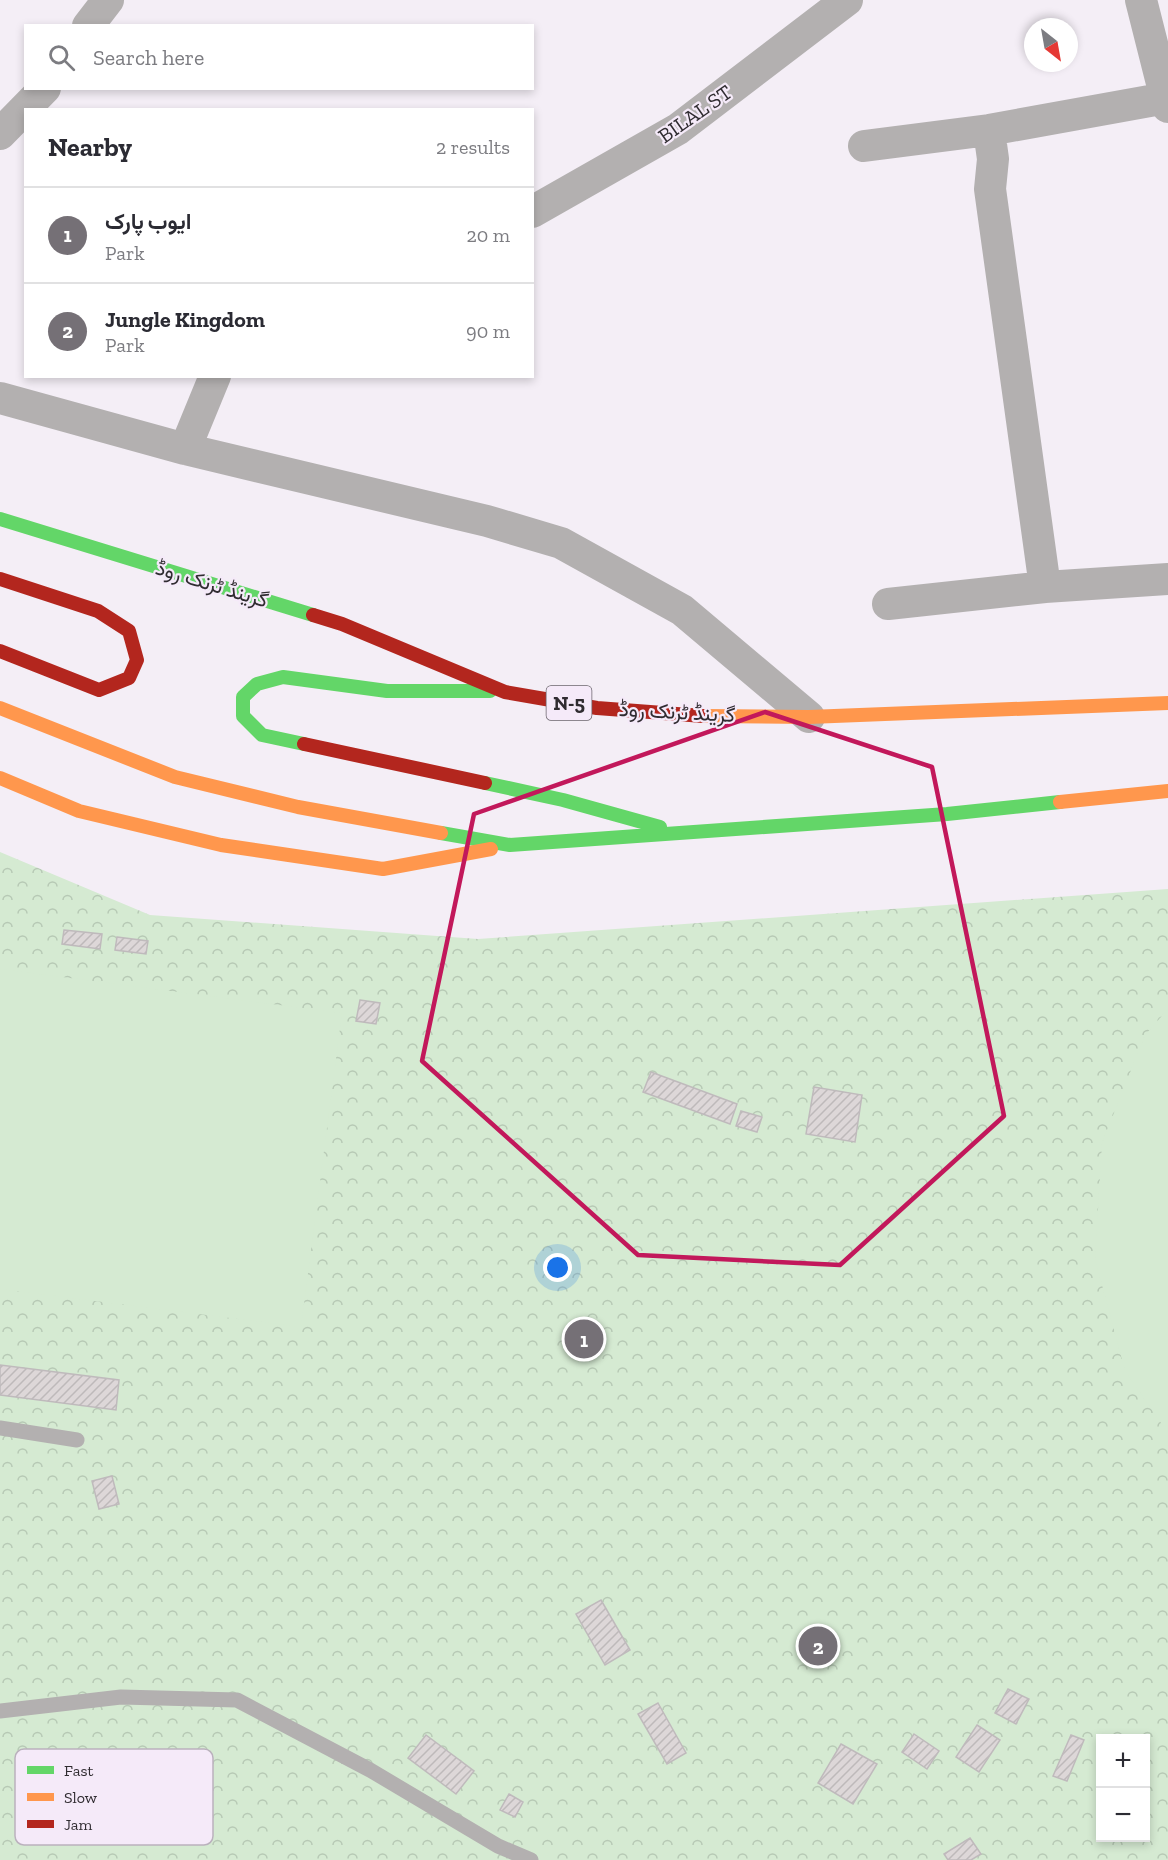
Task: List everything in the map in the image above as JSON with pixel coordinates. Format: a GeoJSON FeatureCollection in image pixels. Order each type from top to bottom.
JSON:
{"type":"FeatureCollection","features":[{"type":"Feature","properties":{"kind":"highway","name":"گرینڈ ٹرنک روڈ"},"geometry":{"type":"LineString","coordinates":[[0,519],[342,624],[505,692],[597,708],[699,716],[809,717],[1168,703]]}},
{"type":"Feature","properties":{"kind":"highway"},"geometry":{"type":"LineString","coordinates":[[0,579],[98,612],[129,632],[137,660],[129,678],[99,690],[0,651]]}},
{"type":"Feature","properties":{"kind":"highway"},"geometry":{"type":"LineString","coordinates":[[505,692],[387,691],[283,677],[257,684],[243,697],[243,716],[262,735],[563,800],[684,834]]}},
{"type":"Feature","properties":{"kind":"highway"},"geometry":{"type":"LineString","coordinates":[[0,708],[175,777],[298,807],[510,845]]}},
{"type":"Feature","properties":{"kind":"highway"},"geometry":{"type":"LineString","coordinates":[[0,778],[79,811],[221,845],[382,869],[510,845],[947,814],[1168,791]]}},
{"type":"Feature","properties":{"kind":"street"},"geometry":{"type":"LineString","coordinates":[[90,24],[108,0]]}},
{"type":"Feature","properties":{"kind":"street","name":"BILAL ST"},"geometry":{"type":"LineString","coordinates":[[534,211],[678,129],[847,0]]}},
{"type":"Feature","properties":{"kind":"street"},"geometry":{"type":"LineString","coordinates":[[864,146],[1167,103],[1141,0]]}},
{"type":"Feature","properties":{"kind":"street"},"geometry":{"type":"LineString","coordinates":[[25,108],[43,90]]}},
{"type":"Feature","properties":{"kind":"street"},"geometry":{"type":"LineString","coordinates":[[0,134],[24,109]]}},
{"type":"Feature","properties":{"kind":"street"},"geometry":{"type":"LineString","coordinates":[[989,129],[993,159],[990,189],[1045,587]]}},
{"type":"Feature","properties":{"kind":"street"},"geometry":{"type":"LineString","coordinates":[[185,449],[214,378]]}},
{"type":"Feature","properties":{"kind":"street"},"geometry":{"type":"LineString","coordinates":[[0,398],[185,449],[487,521],[561,543],[682,610],[809,717]]}},
{"type":"Feature","properties":{"kind":"street"},"geometry":{"type":"LineString","coordinates":[[888,604],[1045,587],[1168,579]]}},
{"type":"Feature","properties":{"kind":"lane"},"geometry":{"type":"LineString","coordinates":[[0,1428],[77,1440]]}},
{"type":"Feature","properties":{"kind":"lane"},"geometry":{"type":"LineString","coordinates":[[0,1711],[121,1697],[237,1700],[370,1770],[498,1846],[531,1860]]}},
{"type":"Feature","properties":{"kind":"highlighted area"},"geometry":{"type":"Polygon","coordinates":[[[765,712],[932,767],[1004,1116],[840,1265],[638,1255],[422,1061],[474,814],[765,712]]]}},
{"type":"Feature","properties":{"kind":"green space"},"geometry":{"type":"Polygon","coordinates":[[[0,852],[150,915],[478,939],[1168,889],[1168,1860],[0,1860],[0,852]]]}},
{"type":"Feature","properties":{"kind":"green space"},"geometry":{"type":"Polygon","coordinates":[[[0,969],[342,1013],[301,1327],[0,1289],[0,969]]]}},
{"type":"Feature","properties":{"kind":"green space"},"geometry":{"type":"Polygon","coordinates":[[[1168,1009],[1168,1433],[1125,1371],[1095,1259],[1102,1143],[1145,1035],[1168,1009]]]}},
{"type":"Feature","properties":{"kind":"building"},"geometry":{"type":"Polygon","coordinates":[[[64,930],[102,934],[100,949],[62,944],[64,930]]]}},
{"type":"Feature","properties":{"kind":"building"},"geometry":{"type":"Polygon","coordinates":[[[117,937],[148,941],[146,954],[115,950],[117,937]]]}},
{"type":"Feature","properties":{"kind":"building"},"geometry":{"type":"Polygon","coordinates":[[[360,1000],[380,1003],[376,1024],[356,1021],[360,1000]]]}},
{"type":"Feature","properties":{"kind":"building"},"geometry":{"type":"Polygon","coordinates":[[[651,1072],[737,1104],[730,1124],[643,1092],[651,1072]]]}},
{"type":"Feature","properties":{"kind":"building"},"geometry":{"type":"Polygon","coordinates":[[[814,1087],[862,1095],[855,1142],[806,1134],[814,1087]]]}},
{"type":"Feature","properties":{"kind":"building"},"geometry":{"type":"Polygon","coordinates":[[[741,1111],[762,1117],[757,1132],[736,1126],[741,1111]]]}},
{"type":"Feature","properties":{"kind":"building"},"geometry":{"type":"Polygon","coordinates":[[[0,1365],[119,1380],[116,1410],[0,1395],[0,1365]]]}},
{"type":"Feature","properties":{"kind":"building"},"geometry":{"type":"Polygon","coordinates":[[[112,1476],[119,1504],[99,1509],[92,1481],[112,1476]]]}},
{"type":"Feature","properties":{"kind":"building"},"geometry":{"type":"Polygon","coordinates":[[[601,1600],[630,1650],[605,1665],[576,1614],[601,1600]]]}},
{"type":"Feature","properties":{"kind":"building"},"geometry":{"type":"Polygon","coordinates":[[[1008,1689],[1029,1699],[1016,1724],[995,1713],[1008,1689]]]}},
{"type":"Feature","properties":{"kind":"building"},"geometry":{"type":"Polygon","coordinates":[[[658,1703],[686,1753],[667,1764],[638,1714],[658,1703]]]}},
{"type":"Feature","properties":{"kind":"building"},"geometry":{"type":"Polygon","coordinates":[[[977,1725],[1000,1740],[979,1772],[956,1757],[977,1725]]]}},
{"type":"Feature","properties":{"kind":"building"},"geometry":{"type":"Polygon","coordinates":[[[914,1734],[939,1751],[927,1769],[902,1752],[914,1734]]]}},
{"type":"Feature","properties":{"kind":"building"},"geometry":{"type":"Polygon","coordinates":[[[426,1735],[474,1771],[456,1794],[408,1758],[426,1735]]]}},
{"type":"Feature","properties":{"kind":"building"},"geometry":{"type":"Polygon","coordinates":[[[1071,1735],[1084,1740],[1067,1781],[1053,1776],[1071,1735]]]}},
{"type":"Feature","properties":{"kind":"building"},"geometry":{"type":"Polygon","coordinates":[[[841,1744],[877,1764],[853,1804],[818,1783],[841,1744]]]}},
{"type":"Feature","properties":{"kind":"building"},"geometry":{"type":"Polygon","coordinates":[[[509,1794],[523,1802],[515,1817],[500,1810],[509,1794]]]}},
{"type":"Feature","properties":{"kind":"building"},"geometry":{"type":"Polygon","coordinates":[[[970,1838],[981,1854],[971,1860],[948,1860],[944,1854],[970,1838]]]}},
{"type":"Feature","properties":{"kind":"traffic: fast"},"geometry":{"type":"LineString","coordinates":[[0,519],[313,615]]}},
{"type":"Feature","properties":{"kind":"traffic: fast"},"geometry":{"type":"LineString","coordinates":[[304,744],[262,735],[243,716],[243,697],[257,684],[283,677],[387,691],[490,691]]}},
{"type":"Feature","properties":{"kind":"traffic: fast"},"geometry":{"type":"LineString","coordinates":[[485,783],[563,800],[660,827]]}},
{"type":"Feature","properties":{"kind":"traffic: fast"},"geometry":{"type":"LineString","coordinates":[[441,833],[510,845],[947,814],[1060,802]]}},
{"type":"Feature","properties":{"kind":"traffic: slow"},"geometry":{"type":"LineString","coordinates":[[703,716],[809,717],[1168,703]]}},
{"type":"Feature","properties":{"kind":"traffic: slow"},"geometry":{"type":"LineString","coordinates":[[0,708],[175,777],[298,807],[441,833]]}},
{"type":"Feature","properties":{"kind":"traffic: slow"},"geometry":{"type":"LineString","coordinates":[[0,778],[79,811],[221,845],[383,869],[491,849]]}},
{"type":"Feature","properties":{"kind":"traffic: slow"},"geometry":{"type":"LineString","coordinates":[[1060,802],[1168,791]]}},
{"type":"Feature","properties":{"kind":"traffic: jam"},"geometry":{"type":"LineString","coordinates":[[0,579],[98,611],[129,631],[137,660],[129,678],[99,690],[0,651]]}},
{"type":"Feature","properties":{"kind":"traffic: jam"},"geometry":{"type":"LineString","coordinates":[[313,615],[342,624],[505,692],[597,708],[703,716]]}},
{"type":"Feature","properties":{"kind":"traffic: jam"},"geometry":{"type":"LineString","coordinates":[[304,744],[485,783]]}},
{"type":"Feature","properties":{"kind":"place","name":"ایوب پارک"},"geometry":{"type":"Point","coordinates":[584,1339]}},
{"type":"Feature","properties":{"kind":"place","name":"Jungle Kingdom"},"geometry":{"type":"Point","coordinates":[818,1646]}}]}
